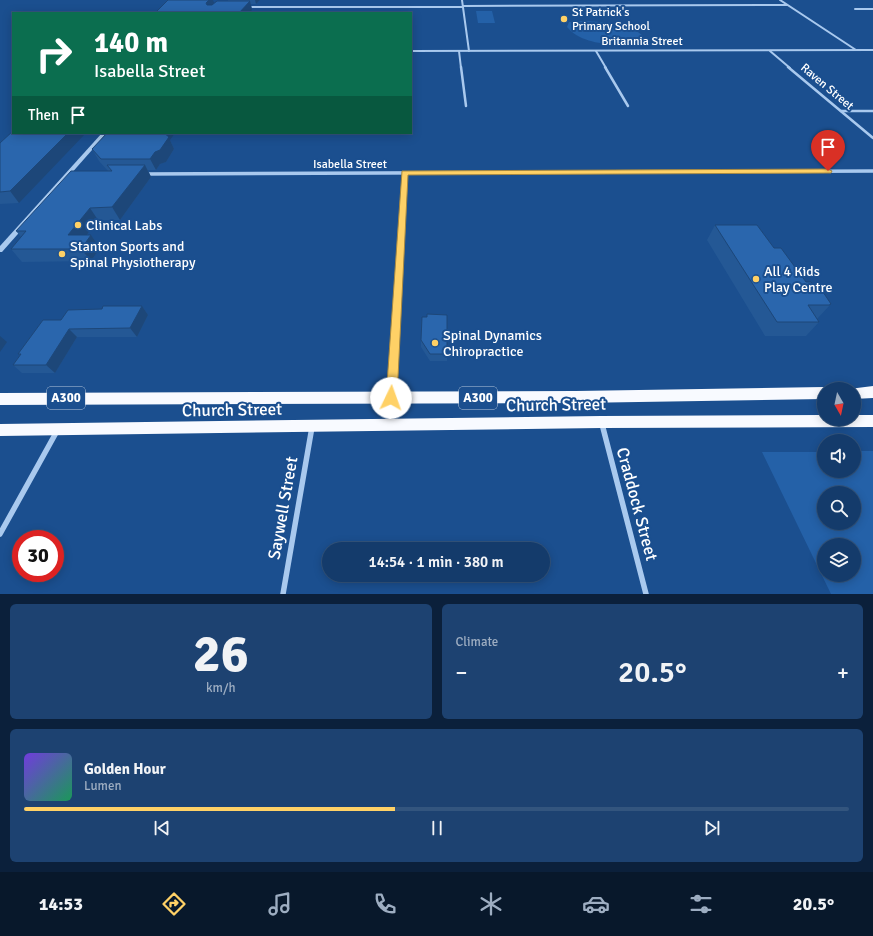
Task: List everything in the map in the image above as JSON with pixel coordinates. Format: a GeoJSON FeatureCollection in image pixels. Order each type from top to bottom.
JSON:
{"type":"FeatureCollection","features":[{"type":"Feature","properties":{"kind":"highway"},"geometry":{"type":"LineString","coordinates":[[861,393],[873,392]]}},
{"type":"Feature","properties":{"kind":"highway","name":"Church Street"},"geometry":{"type":"LineString","coordinates":[[0,399],[576,397],[817,393]]}},
{"type":"Feature","properties":{"kind":"highway","name":"Church Street"},"geometry":{"type":"LineString","coordinates":[[0,430],[601,422],[873,421]]}},
{"type":"Feature","properties":{"kind":"street"},"geometry":{"type":"LineString","coordinates":[[462,0],[469,51]]}},
{"type":"Feature","properties":{"kind":"street"},"geometry":{"type":"LineString","coordinates":[[780,0],[856,50]]}},
{"type":"Feature","properties":{"kind":"street"},"geometry":{"type":"LineString","coordinates":[[241,7],[787,5]]}},
{"type":"Feature","properties":{"kind":"street"},"geometry":{"type":"LineString","coordinates":[[855,9],[873,9]]}},
{"type":"Feature","properties":{"kind":"street","name":"Britannia Street"},"geometry":{"type":"LineString","coordinates":[[412,51],[873,50]]}},
{"type":"Feature","properties":{"kind":"street"},"geometry":{"type":"LineString","coordinates":[[459,51],[466,106]]}},
{"type":"Feature","properties":{"kind":"street"},"geometry":{"type":"LineString","coordinates":[[596,51],[628,106]]}},
{"type":"Feature","properties":{"kind":"street","name":"Raven Street"},"geometry":{"type":"LineString","coordinates":[[770,51],[873,138]]}},
{"type":"Feature","properties":{"kind":"street"},"geometry":{"type":"LineString","coordinates":[[841,111],[873,111]]}},
{"type":"Feature","properties":{"kind":"street"},"geometry":{"type":"LineString","coordinates":[[0,250],[71,174],[103,134]]}},
{"type":"Feature","properties":{"kind":"street","name":"Isabella Street"},"geometry":{"type":"LineString","coordinates":[[143,174],[873,171]]}},
{"type":"Feature","properties":{"kind":"street"},"geometry":{"type":"LineString","coordinates":[[391,398],[404,173]]}},
{"type":"Feature","properties":{"kind":"street","name":"Craddock Street"},"geometry":{"type":"LineString","coordinates":[[601,422],[646,594]]}},
{"type":"Feature","properties":{"kind":"street","name":"Saywell Street"},"geometry":{"type":"LineString","coordinates":[[283,594],[312,427]]}},
{"type":"Feature","properties":{"kind":"street"},"geometry":{"type":"LineString","coordinates":[[0,534],[59,429]]}},
{"type":"Feature","properties":{"kind":"shaded area"},"geometry":{"type":"Polygon","coordinates":[[[476,11],[492,11],[495,23],[478,23],[476,11]]]}},
{"type":"Feature","properties":{"kind":"shaded area"},"geometry":{"type":"Polygon","coordinates":[[[585,21],[624,26],[631,28],[643,36],[641,42],[622,44],[601,43],[582,38],[567,27],[569,22],[585,21]]]}},
{"type":"Feature","properties":{"kind":"shaded area"},"geometry":{"type":"Polygon","coordinates":[[[861,451],[873,451],[873,594],[831,594],[825,582],[861,582],[861,538],[817,538],[817,565],[762,452],[817,452],[817,478],[861,478],[861,451]]]}},
{"type":"Feature","properties":{"kind":"building"},"geometry":{"type":"Polygon","coordinates":[[[168,0],[209,0],[206,3],[207,5],[212,5],[217,1],[250,1],[240,12],[156,12],[168,0]]]}},
{"type":"Feature","properties":{"kind":"building"},"geometry":{"type":"Polygon","coordinates":[[[12,132],[12,134],[67,134],[10,191],[0,192],[0,143],[12,132]]]}},
{"type":"Feature","properties":{"kind":"building"},"geometry":{"type":"Polygon","coordinates":[[[106,134],[165,134],[169,137],[160,150],[155,152],[150,159],[101,159],[92,149],[106,134]]]}},
{"type":"Feature","properties":{"kind":"building"},"geometry":{"type":"Polygon","coordinates":[[[107,165],[145,165],[112,207],[90,208],[68,235],[91,235],[81,249],[11,249],[26,231],[16,231],[71,171],[112,171],[107,165]]]}},
{"type":"Feature","properties":{"kind":"building"},"geometry":{"type":"Polygon","coordinates":[[[715,225],[757,225],[774,248],[781,248],[806,282],[811,282],[819,292],[823,292],[831,304],[808,305],[819,322],[777,322],[715,225]]]}},
{"type":"Feature","properties":{"kind":"building"},"geometry":{"type":"Polygon","coordinates":[[[103,306],[142,306],[130,328],[69,329],[46,365],[13,365],[21,354],[18,354],[43,320],[61,320],[68,310],[102,309],[103,306]]]}},
{"type":"Feature","properties":{"kind":"building","name":"Spinal Dynamics Chiropractice"},"geometry":{"type":"Polygon","coordinates":[[[427,314],[447,315],[447,354],[430,354],[421,340],[422,317],[427,317],[427,314]]]}},
{"type":"Feature","properties":{"kind":"place","name":"St Patrick's Primary School"},"geometry":{"type":"Point","coordinates":[564,19]}},
{"type":"Feature","properties":{"kind":"place","name":"Clinical Labs"},"geometry":{"type":"Point","coordinates":[78,225]}},
{"type":"Feature","properties":{"kind":"place","name":"Stanton Sports and Spinal Physiotherapy"},"geometry":{"type":"Point","coordinates":[62,254]}},
{"type":"Feature","properties":{"kind":"place","name":"All 4 Kids Play Centre"},"geometry":{"type":"Point","coordinates":[756,279]}},
{"type":"Feature","properties":{"kind":"place","name":"Spinal Dynamics Chiropractice"},"geometry":{"type":"Point","coordinates":[435,343]}},
{"type":"Feature","properties":{"kind":"route"},"geometry":{"type":"LineString","coordinates":[[391,398],[399,282],[404,173],[828,171]]}}]}
